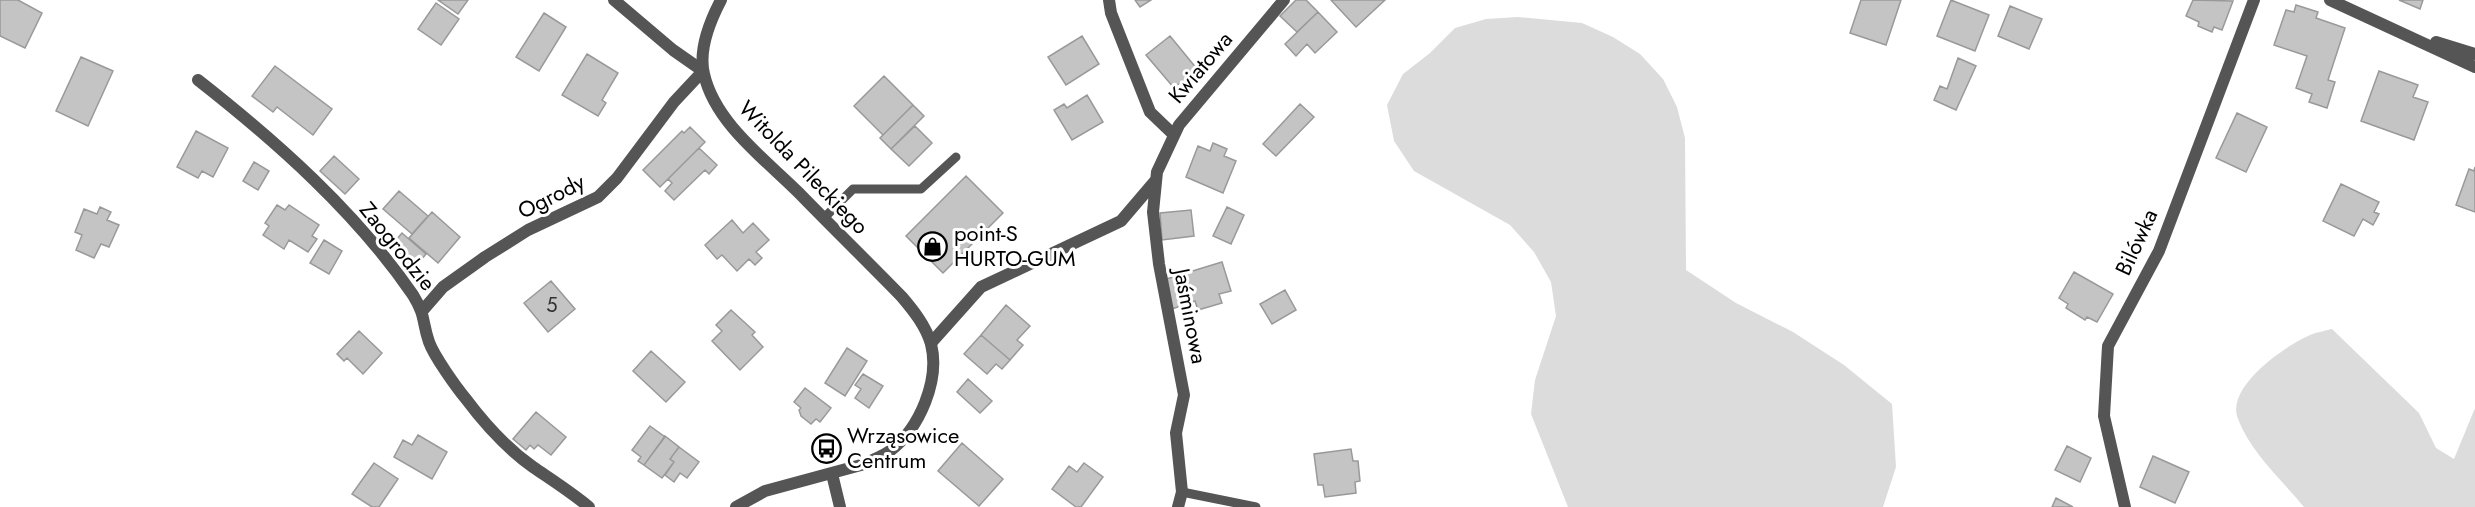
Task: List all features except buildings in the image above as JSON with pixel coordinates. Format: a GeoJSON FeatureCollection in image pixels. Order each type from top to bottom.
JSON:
{"type":"FeatureCollection","features":[{"type":"Feature","properties":{"kind":"street"},"geometry":{"type":"LineString","coordinates":[[614,0],[673,50],[703,71]]}},
{"type":"Feature","properties":{"kind":"street","name":"Witolda Pileckiego"},"geometry":{"type":"LineString","coordinates":[[721,0],[712,17],[704,43],[703,71],[712,98],[724,116],[902,297],[915,313],[931,343]]}},
{"type":"Feature","properties":{"kind":"street"},"geometry":{"type":"LineString","coordinates":[[1109,0],[1111,13],[1150,112],[1174,135]]}},
{"type":"Feature","properties":{"kind":"street","name":"Kwiatowa"},"geometry":{"type":"LineString","coordinates":[[1174,135],[1179,125],[1284,0]]}},
{"type":"Feature","properties":{"kind":"street","name":"Bilówka"},"geometry":{"type":"LineString","coordinates":[[2125,507],[2104,416],[2108,346],[2159,251],[2254,0]]}},
{"type":"Feature","properties":{"kind":"street"},"geometry":{"type":"LineString","coordinates":[[2330,0],[2475,67]]}},
{"type":"Feature","properties":{"kind":"street"},"geometry":{"type":"LineString","coordinates":[[2425,43],[2437,42],[2475,54]]}},
{"type":"Feature","properties":{"kind":"street","name":"Ogrody"},"geometry":{"type":"LineString","coordinates":[[423,310],[443,287],[485,257],[528,230],[598,197],[617,178],[674,102],[703,71]]}},
{"type":"Feature","properties":{"kind":"street","name":"Zaogrodzie"},"geometry":{"type":"LineString","coordinates":[[198,80],[237,110],[361,228],[423,310],[429,343],[466,399],[532,466],[565,487],[588,507]]}},
{"type":"Feature","properties":{"kind":"street","name":"Jaśminowa"},"geometry":{"type":"LineString","coordinates":[[1174,135],[1157,172],[1153,213],[1158,254],[1184,395],[1176,433],[1182,492],[1178,507]]}},
{"type":"Feature","properties":{"kind":"street"},"geometry":{"type":"LineString","coordinates":[[736,507],[765,491],[832,474],[876,459],[891,450],[904,437],[917,417],[931,384],[933,364],[931,343],[981,287],[1121,221],[1156,180]]}},
{"type":"Feature","properties":{"kind":"street"},"geometry":{"type":"LineString","coordinates":[[832,474],[840,507]]}},
{"type":"Feature","properties":{"kind":"lane"},"geometry":{"type":"LineString","coordinates":[[824,218],[853,189],[921,189],[956,157]]}},
{"type":"Feature","properties":{"kind":"lane"},"geometry":{"type":"LineString","coordinates":[[1182,492],[1256,507]]}},
{"type":"Feature","properties":{"kind":"shaded area"},"geometry":{"type":"Polygon","coordinates":[[[1518,17],[1582,23],[1613,37],[1640,54],[1663,79],[1677,107],[1685,138],[1686,270],[1736,303],[1793,332],[1844,365],[1892,404],[1896,467],[1883,507],[1568,507],[1531,414],[1535,380],[1556,316],[1551,282],[1534,252],[1510,225],[1414,171],[1394,141],[1387,105],[1403,74],[1430,53],[1455,28],[1486,19],[1518,17]]]}},
{"type":"Feature","properties":{"kind":"shaded area"},"geometry":{"type":"Polygon","coordinates":[[[2332,329],[2419,413],[2436,448],[2454,459],[2475,408],[2475,507],[2304,507],[2259,455],[2238,419],[2236,407],[2240,394],[2248,381],[2260,369],[2286,348],[2310,335],[2332,329]]]}},
{"type":"Feature","properties":{"kind":"place","name":"point-S HURTO-GUM"},"geometry":{"type":"Point","coordinates":[933,246]}},
{"type":"Feature","properties":{"kind":"place","name":"Wrząsowice Centrum"},"geometry":{"type":"Point","coordinates":[826,448]}}]}
